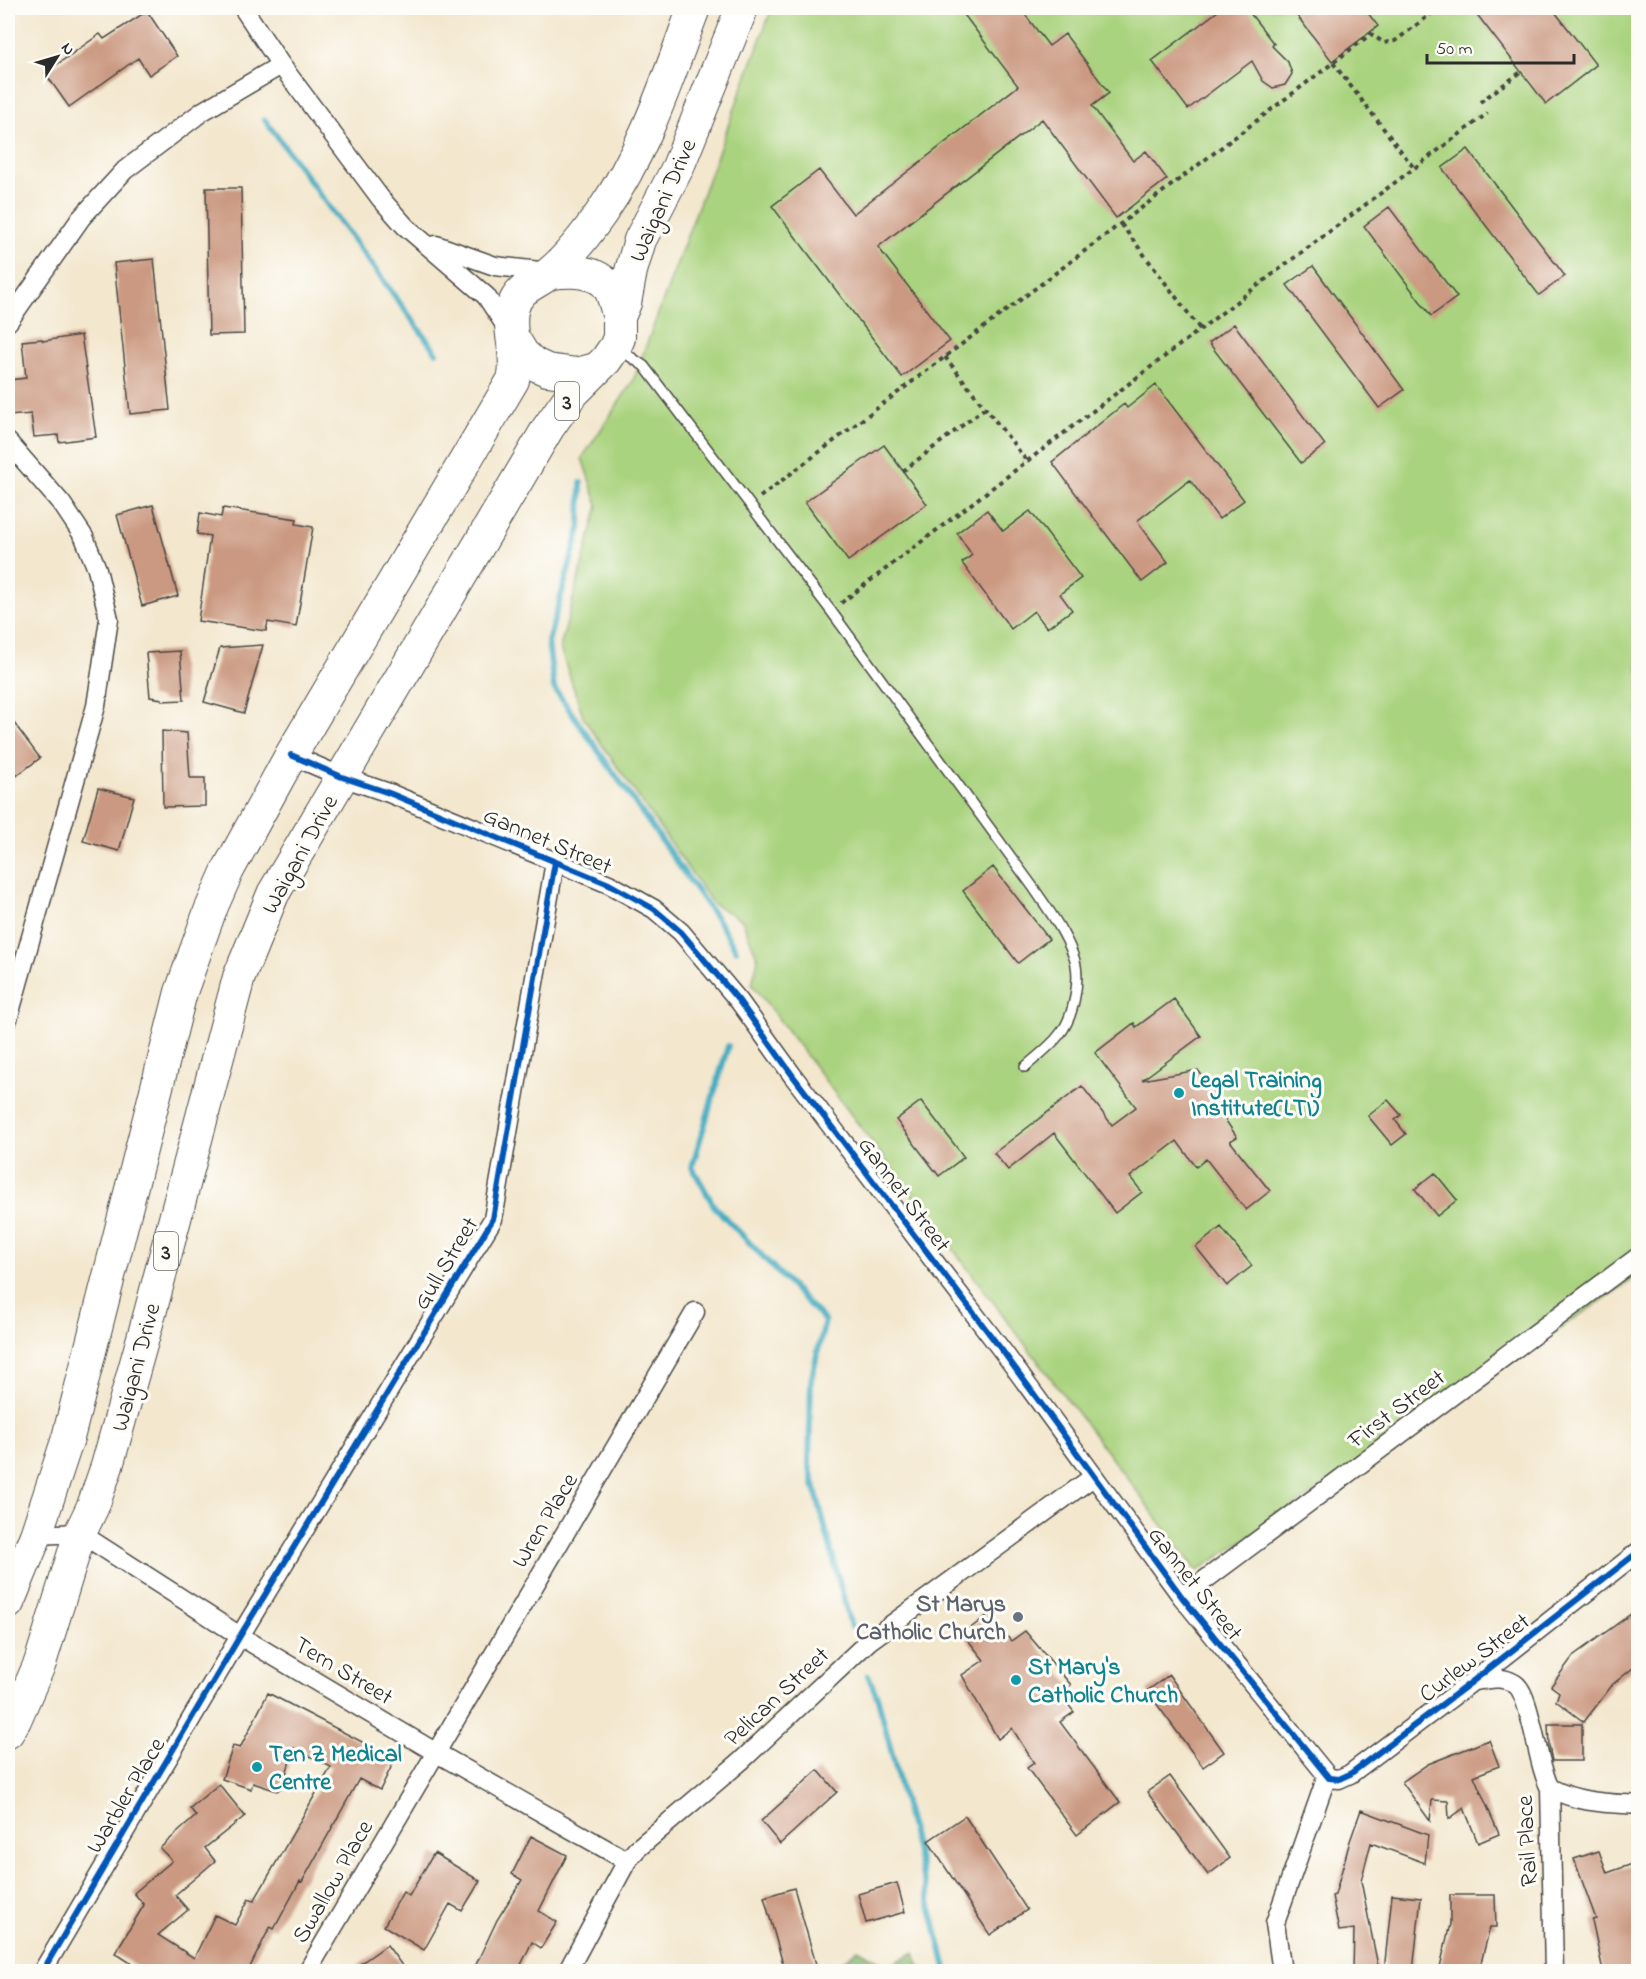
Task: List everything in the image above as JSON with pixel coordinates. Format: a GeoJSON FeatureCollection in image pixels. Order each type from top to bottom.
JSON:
{"type":"FeatureCollection","features":[{"type":"Feature","properties":{"kind":"highway","name":"Waigani Drive"},"geometry":{"type":"LineString","coordinates":[[8,1603],[36,1535],[68,1438],[181,992],[210,911],[228,870],[291,755],[513,380],[515,372],[512,308],[518,296],[530,284],[551,273],[603,211],[631,163],[654,115],[694,8]]}},
{"type":"Feature","properties":{"kind":"highway","name":"Waigani Drive"},"geometry":{"type":"LineString","coordinates":[[8,1732],[40,1663],[80,1533],[93,1506],[125,1406],[239,977],[273,894],[548,428],[610,344],[625,303],[640,240],[678,167],[742,8]]}},
{"type":"Feature","properties":{"kind":"highway"},"geometry":{"type":"LineString","coordinates":[[512,336],[523,354],[534,364],[547,370],[577,374],[610,344],[609,287],[599,278],[585,273],[551,273]]}},
{"type":"Feature","properties":{"kind":"street"},"geometry":{"type":"LineString","coordinates":[[243,8],[281,65],[381,199],[405,226],[486,296],[512,336]]}},
{"type":"Feature","properties":{"kind":"street"},"geometry":{"type":"LineString","coordinates":[[8,322],[81,218],[125,170],[203,111],[281,65]]}},
{"type":"Feature","properties":{"kind":"street"},"geometry":{"type":"LineString","coordinates":[[423,241],[495,266],[551,273]]}},
{"type":"Feature","properties":{"kind":"street"},"geometry":{"type":"LineString","coordinates":[[8,442],[63,504],[84,537],[97,569],[109,619],[107,646],[96,705],[8,1019]]}},
{"type":"Feature","properties":{"kind":"street","name":"Gannet Street"},"geometry":{"type":"LineString","coordinates":[[291,755],[609,884],[654,909],[692,942],[1004,1353],[1182,1597],[1326,1776]]}},
{"type":"Feature","properties":{"kind":"street","name":"Gull Street"},"geometry":{"type":"LineString","coordinates":[[240,1636],[493,1219],[555,862]]}},
{"type":"Feature","properties":{"kind":"street","name":"First Street"},"geometry":{"type":"LineString","coordinates":[[1182,1597],[1638,1257]]}},
{"type":"Feature","properties":{"kind":"street","name":"Wren Place"},"geometry":{"type":"LineString","coordinates":[[435,1752],[695,1312]]}},
{"type":"Feature","properties":{"kind":"street","name":"Pelican Street"},"geometry":{"type":"LineString","coordinates":[[567,1971],[627,1861],[660,1829],[741,1761],[869,1641],[1093,1477]]}},
{"type":"Feature","properties":{"kind":"street"},"geometry":{"type":"LineString","coordinates":[[36,1535],[80,1533]]}},
{"type":"Feature","properties":{"kind":"street","name":"Tern Street"},"geometry":{"type":"LineString","coordinates":[[80,1533],[240,1636],[435,1752],[627,1861]]}},
{"type":"Feature","properties":{"kind":"street","name":"Curlew Street"},"geometry":{"type":"LineString","coordinates":[[1326,1776],[1335,1780],[1350,1774],[1638,1552]]}},
{"type":"Feature","properties":{"kind":"street","name":"Warbler Place"},"geometry":{"type":"LineString","coordinates":[[42,1971],[240,1636]]}},
{"type":"Feature","properties":{"kind":"street","name":"Rail Place"},"geometry":{"type":"LineString","coordinates":[[1473,1681],[1497,1678],[1514,1683],[1519,1688],[1523,1694],[1550,1788],[1554,1971]]}},
{"type":"Feature","properties":{"kind":"street","name":"Swallow Place"},"geometry":{"type":"LineString","coordinates":[[307,1971],[435,1752]]}},
{"type":"Feature","properties":{"kind":"street"},"geometry":{"type":"LineString","coordinates":[[1282,1971],[1275,1923],[1326,1776]]}},
{"type":"Feature","properties":{"kind":"street"},"geometry":{"type":"LineString","coordinates":[[1550,1788],[1570,1797],[1595,1803],[1638,1805]]}},
{"type":"Feature","properties":{"kind":"lane"},"geometry":{"type":"LineString","coordinates":[[610,344],[644,366],[831,611],[1056,921],[1074,957],[1076,979],[1071,1015],[1060,1035],[1025,1067]]}},
{"type":"Feature","properties":{"kind":"path"},"geometry":{"type":"LineString","coordinates":[[750,505],[1371,34],[1384,43],[1395,41],[1439,8]]}},
{"type":"Feature","properties":{"kind":"path"},"geometry":{"type":"LineString","coordinates":[[1333,63],[1414,168]]}},
{"type":"Feature","properties":{"kind":"path"},"geometry":{"type":"LineString","coordinates":[[1480,102],[1521,72]]}},
{"type":"Feature","properties":{"kind":"path"},"geometry":{"type":"LineString","coordinates":[[831,611],[1200,329],[1488,113]]}},
{"type":"Feature","properties":{"kind":"path"},"geometry":{"type":"LineString","coordinates":[[1121,224],[1200,329]]}},
{"type":"Feature","properties":{"kind":"path"},"geometry":{"type":"LineString","coordinates":[[945,357],[1027,461]]}},
{"type":"Feature","properties":{"kind":"path"},"geometry":{"type":"LineString","coordinates":[[903,471],[985,408]]}},
{"type":"Feature","properties":{"kind":"green space"},"geometry":{"type":"Polygon","coordinates":[[[772,8],[1638,8],[1638,1276],[1197,1571],[752,984],[758,959],[742,920],[713,904],[584,719],[560,648],[598,506],[582,458],[633,381],[772,8]]]}},
{"type":"Feature","properties":{"kind":"green space"},"geometry":{"type":"Polygon","coordinates":[[[858,1949],[888,1966],[914,1952],[922,1971],[840,1971],[840,1963],[858,1949]]]}},
{"type":"Feature","properties":{"kind":"building"},"geometry":{"type":"Polygon","coordinates":[[[959,8],[1020,8],[1049,46],[1065,34],[1109,93],[1092,106],[1133,161],[1146,151],[1167,179],[1116,218],[1042,119],[878,247],[950,341],[902,377],[772,206],[819,170],[853,214],[1018,86],[959,8]]]}},
{"type":"Feature","properties":{"kind":"building"},"geometry":{"type":"Polygon","coordinates":[[[1222,8],[1246,8],[1274,44],[1272,46],[1288,62],[1292,74],[1285,85],[1273,88],[1263,81],[1252,61],[1188,109],[1152,61],[1222,8]]]}},
{"type":"Feature","properties":{"kind":"building"},"geometry":{"type":"Polygon","coordinates":[[[1291,8],[1364,8],[1378,26],[1332,61],[1291,8]]]}},
{"type":"Feature","properties":{"kind":"building"},"geometry":{"type":"Polygon","coordinates":[[[1472,8],[1552,8],[1596,65],[1546,104],[1472,8]]]}},
{"type":"Feature","properties":{"kind":"building"},"geometry":{"type":"Polygon","coordinates":[[[147,11],[177,56],[149,75],[138,58],[69,107],[45,73],[100,34],[104,39],[147,11]]]}},
{"type":"Feature","properties":{"kind":"building"},"geometry":{"type":"Polygon","coordinates":[[[1468,149],[1565,276],[1539,295],[1442,168],[1468,149]]]}},
{"type":"Feature","properties":{"kind":"building"},"geometry":{"type":"Polygon","coordinates":[[[206,188],[241,188],[244,334],[209,335],[206,188]]]}},
{"type":"Feature","properties":{"kind":"building"},"geometry":{"type":"Polygon","coordinates":[[[1389,207],[1457,297],[1431,316],[1364,226],[1389,207]]]}},
{"type":"Feature","properties":{"kind":"building"},"geometry":{"type":"Polygon","coordinates":[[[154,259],[170,410],[130,414],[114,263],[154,259]]]}},
{"type":"Feature","properties":{"kind":"building"},"geometry":{"type":"Polygon","coordinates":[[[1313,266],[1404,390],[1379,408],[1287,285],[1313,266]]]}},
{"type":"Feature","properties":{"kind":"building"},"geometry":{"type":"Polygon","coordinates":[[[1234,324],[1325,445],[1301,463],[1209,343],[1234,324]]]}},
{"type":"Feature","properties":{"kind":"building"},"geometry":{"type":"Polygon","coordinates":[[[81,335],[96,437],[59,442],[58,435],[34,437],[31,414],[8,416],[8,380],[26,378],[22,341],[42,339],[43,341],[81,335]]]}},
{"type":"Feature","properties":{"kind":"building"},"geometry":{"type":"Polygon","coordinates":[[[1156,385],[1244,500],[1219,519],[1190,480],[1137,521],[1168,562],[1142,582],[1052,462],[1124,404],[1127,408],[1156,385]]]}},
{"type":"Feature","properties":{"kind":"building"},"geometry":{"type":"Polygon","coordinates":[[[884,445],[927,504],[848,561],[805,502],[884,445]]]}},
{"type":"Feature","properties":{"kind":"building"},"geometry":{"type":"Polygon","coordinates":[[[153,505],[178,596],[142,606],[117,515],[153,505]]]}},
{"type":"Feature","properties":{"kind":"building"},"geometry":{"type":"Polygon","coordinates":[[[223,508],[297,519],[296,524],[313,527],[296,627],[268,622],[266,631],[198,621],[210,536],[197,534],[200,513],[221,517],[223,508]]]}},
{"type":"Feature","properties":{"kind":"building"},"geometry":{"type":"Polygon","coordinates":[[[987,510],[1003,531],[1030,511],[1081,578],[1060,594],[1072,610],[1047,628],[1034,611],[1011,629],[962,563],[972,555],[957,533],[987,510]]]}},
{"type":"Feature","properties":{"kind":"building"},"geometry":{"type":"Polygon","coordinates":[[[263,645],[244,713],[204,702],[220,648],[263,645]]]}},
{"type":"Feature","properties":{"kind":"building"},"geometry":{"type":"Polygon","coordinates":[[[180,651],[184,700],[162,701],[162,699],[150,697],[146,653],[180,651]]]}},
{"type":"Feature","properties":{"kind":"building"},"geometry":{"type":"Polygon","coordinates":[[[8,715],[40,758],[8,782],[8,715]]]}},
{"type":"Feature","properties":{"kind":"building"},"geometry":{"type":"Polygon","coordinates":[[[162,731],[187,733],[190,778],[205,778],[205,806],[163,807],[162,731]]]}},
{"type":"Feature","properties":{"kind":"building"},"geometry":{"type":"Polygon","coordinates":[[[98,788],[134,797],[119,851],[83,841],[98,788]]]}},
{"type":"Feature","properties":{"kind":"building"},"geometry":{"type":"Polygon","coordinates":[[[993,867],[1049,939],[1018,963],[963,891],[993,867]]]}},
{"type":"Feature","properties":{"kind":"building"},"geometry":{"type":"Polygon","coordinates":[[[1174,999],[1201,1036],[1142,1080],[1198,1070],[1230,1114],[1224,1118],[1237,1137],[1230,1141],[1270,1191],[1246,1210],[1206,1159],[1196,1167],[1177,1141],[1130,1177],[1142,1192],[1115,1213],[1054,1133],[1008,1170],[994,1153],[1082,1086],[1112,1125],[1136,1107],[1095,1053],[1134,1023],[1136,1027],[1174,999]]]}},
{"type":"Feature","properties":{"kind":"building"},"geometry":{"type":"Polygon","coordinates":[[[1388,1100],[1401,1115],[1395,1120],[1406,1134],[1392,1145],[1368,1116],[1388,1100]]]}},
{"type":"Feature","properties":{"kind":"building"},"geometry":{"type":"Polygon","coordinates":[[[921,1101],[964,1157],[939,1176],[896,1120],[921,1101]]]}},
{"type":"Feature","properties":{"kind":"building"},"geometry":{"type":"Polygon","coordinates":[[[1435,1173],[1457,1200],[1437,1216],[1415,1189],[1435,1173]]]}},
{"type":"Feature","properties":{"kind":"building"},"geometry":{"type":"Polygon","coordinates":[[[1221,1227],[1252,1266],[1227,1286],[1196,1247],[1221,1227]]]}},
{"type":"Feature","properties":{"kind":"building"},"geometry":{"type":"Polygon","coordinates":[[[1638,1609],[1638,1664],[1613,1684],[1584,1722],[1556,1701],[1559,1692],[1551,1686],[1574,1655],[1638,1609]]]}},
{"type":"Feature","properties":{"kind":"building","name":"St Mary's Catholic Church"},"geometry":{"type":"Polygon","coordinates":[[[989,1614],[1011,1641],[1025,1631],[1071,1685],[1060,1694],[1074,1712],[1060,1722],[1120,1802],[1077,1835],[1027,1768],[1034,1763],[1012,1728],[998,1739],[962,1675],[984,1660],[963,1634],[989,1614]]]}},
{"type":"Feature","properties":{"kind":"building"},"geometry":{"type":"Polygon","coordinates":[[[1169,1675],[1224,1752],[1203,1767],[1147,1691],[1169,1675]]]}},
{"type":"Feature","properties":{"kind":"building"},"geometry":{"type":"Polygon","coordinates":[[[268,1693],[395,1759],[380,1790],[359,1779],[274,1929],[270,1927],[248,1971],[143,1971],[115,1953],[144,1905],[134,1893],[172,1861],[160,1848],[196,1816],[190,1808],[219,1784],[245,1816],[205,1848],[215,1861],[175,1895],[188,1910],[158,1935],[194,1958],[215,1915],[235,1925],[249,1899],[254,1901],[331,1767],[294,1748],[282,1787],[277,1791],[253,1783],[251,1789],[222,1779],[233,1746],[240,1748],[268,1693]]]}},
{"type":"Feature","properties":{"kind":"building"},"geometry":{"type":"Polygon","coordinates":[[[1548,1724],[1582,1724],[1582,1761],[1552,1761],[1548,1724]]]}},
{"type":"Feature","properties":{"kind":"building"},"geometry":{"type":"Polygon","coordinates":[[[1489,1740],[1499,1766],[1474,1776],[1499,1834],[1478,1843],[1464,1808],[1449,1819],[1448,1801],[1432,1800],[1430,1821],[1402,1782],[1428,1764],[1489,1740]]]}},
{"type":"Feature","properties":{"kind":"building"},"geometry":{"type":"Polygon","coordinates":[[[818,1770],[837,1792],[780,1844],[761,1821],[818,1770]]]}},
{"type":"Feature","properties":{"kind":"building"},"geometry":{"type":"Polygon","coordinates":[[[1170,1776],[1230,1858],[1208,1875],[1147,1792],[1170,1776]]]}},
{"type":"Feature","properties":{"kind":"building"},"geometry":{"type":"Polygon","coordinates":[[[1361,1810],[1428,1835],[1425,1863],[1371,1843],[1361,1881],[1379,1971],[1353,1971],[1354,1929],[1339,1931],[1332,1896],[1335,1895],[1361,1810]]]}},
{"type":"Feature","properties":{"kind":"building"},"geometry":{"type":"Polygon","coordinates":[[[965,1816],[1027,1910],[990,1935],[928,1841],[965,1816]]]}},
{"type":"Feature","properties":{"kind":"building"},"geometry":{"type":"Polygon","coordinates":[[[531,1836],[567,1855],[539,1911],[557,1922],[541,1948],[532,1942],[518,1971],[473,1971],[497,1920],[522,1880],[512,1874],[531,1836]]]}},
{"type":"Feature","properties":{"kind":"building"},"geometry":{"type":"Polygon","coordinates":[[[1599,1851],[1607,1873],[1638,1862],[1638,1904],[1635,1905],[1638,1924],[1638,1971],[1603,1971],[1592,1920],[1596,1919],[1574,1859],[1599,1851]]]}},
{"type":"Feature","properties":{"kind":"building"},"geometry":{"type":"Polygon","coordinates":[[[434,1853],[480,1881],[462,1911],[450,1904],[424,1950],[384,1926],[403,1892],[409,1896],[434,1853]]]}},
{"type":"Feature","properties":{"kind":"building"},"geometry":{"type":"Polygon","coordinates":[[[897,1883],[905,1912],[866,1923],[858,1894],[897,1883]]]}},
{"type":"Feature","properties":{"kind":"building"},"geometry":{"type":"Polygon","coordinates":[[[794,1888],[818,1971],[785,1971],[764,1897],[794,1888]]]}},
{"type":"Feature","properties":{"kind":"building"},"geometry":{"type":"Polygon","coordinates":[[[1392,1895],[1421,1898],[1413,1971],[1384,1971],[1392,1895]]]}},
{"type":"Feature","properties":{"kind":"building"},"geometry":{"type":"Polygon","coordinates":[[[1450,1895],[1495,1895],[1496,1927],[1490,1927],[1479,1971],[1457,1971],[1440,1967],[1450,1924],[1450,1895]]]}},
{"type":"Feature","properties":{"kind":"building"},"geometry":{"type":"Polygon","coordinates":[[[387,1945],[406,1971],[350,1971],[387,1945]]]}},
{"type":"Feature","properties":{"kind":"waterway"},"geometry":{"type":"LineString","coordinates":[[160,8],[174,8]]}},
{"type":"Feature","properties":{"kind":"waterway"},"geometry":{"type":"LineString","coordinates":[[265,120],[436,352]]}},
{"type":"Feature","properties":{"kind":"waterway"},"geometry":{"type":"LineString","coordinates":[[581,483],[580,528],[548,642],[554,688],[719,922],[736,950]]}},
{"type":"Feature","properties":{"kind":"waterway"},"geometry":{"type":"LineString","coordinates":[[728,1046],[692,1167],[714,1206],[825,1321],[811,1380],[809,1465],[851,1627]]}},
{"type":"Feature","properties":{"kind":"waterway"},"geometry":{"type":"LineString","coordinates":[[868,1675],[878,1699],[947,1972]]}},
{"type":"Feature","properties":{"kind":"cycle path"},"geometry":{"type":"LineString","coordinates":[[291,755],[609,884],[654,909],[681,932],[739,1001],[793,1076],[1004,1353],[1182,1597],[1329,1778],[1339,1779],[1350,1774],[1638,1552]]}},
{"type":"Feature","properties":{"kind":"cycle path"},"geometry":{"type":"LineString","coordinates":[[42,1972],[240,1636],[493,1219],[555,862]]}},
{"type":"Feature","properties":{"kind":"place","name":"Legal Training Institute(LTI)"},"geometry":{"type":"Point","coordinates":[1179,1093]}},
{"type":"Feature","properties":{"kind":"place","name":"St Marys Catholic Church"},"geometry":{"type":"Point","coordinates":[1018,1617]}},
{"type":"Feature","properties":{"kind":"place","name":"St Mary's Catholic Church"},"geometry":{"type":"Point","coordinates":[1016,1680]}},
{"type":"Feature","properties":{"kind":"place","name":"Ten Z Medical Centre"},"geometry":{"type":"Point","coordinates":[257,1767]}}]}
